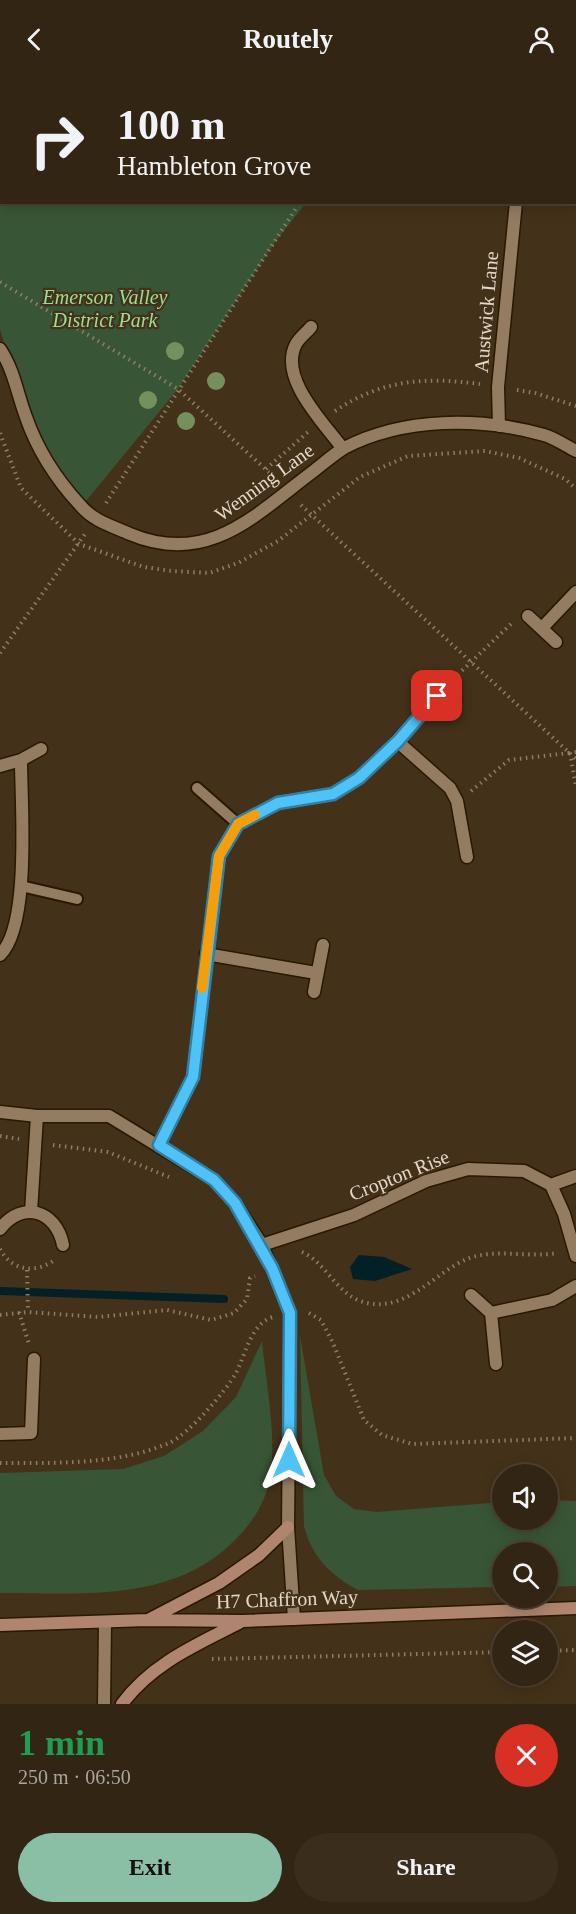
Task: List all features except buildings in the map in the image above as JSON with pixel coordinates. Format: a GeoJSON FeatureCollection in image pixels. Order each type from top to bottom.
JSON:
{"type":"FeatureCollection","features":[{"type":"Feature","properties":{"kind":"street","name":"Austwick Lane"},"geometry":{"type":"LineString","coordinates":[[500,426],[498,387],[516,204]]}},
{"type":"Feature","properties":{"kind":"street"},"geometry":{"type":"LineString","coordinates":[[311,327],[296,345],[291,365],[298,390],[343,449]]}},
{"type":"Feature","properties":{"kind":"street","name":"Wenning Lane"},"geometry":{"type":"LineString","coordinates":[[0,349],[10,364],[26,418],[49,465],[81,507],[96,519],[152,543],[196,544],[224,536],[258,515],[343,449],[385,431],[439,423],[500,426],[546,435],[576,451]]}},
{"type":"Feature","properties":{"kind":"street"},"geometry":{"type":"LineString","coordinates":[[542,628],[576,592]]}},
{"type":"Feature","properties":{"kind":"street"},"geometry":{"type":"LineString","coordinates":[[528,616],[556,642]]}},
{"type":"Feature","properties":{"kind":"street"},"geometry":{"type":"LineString","coordinates":[[159,1145],[193,1077],[219,856],[238,824],[278,803],[333,794],[359,778],[398,741],[437,696]]}},
{"type":"Feature","properties":{"kind":"street"},"geometry":{"type":"LineString","coordinates":[[398,741],[450,788],[457,801],[467,856]]}},
{"type":"Feature","properties":{"kind":"street"},"geometry":{"type":"LineString","coordinates":[[0,766],[21,760],[41,749]]}},
{"type":"Feature","properties":{"kind":"street"},"geometry":{"type":"LineString","coordinates":[[0,955],[6,949],[18,916],[21,886],[21,760]]}},
{"type":"Feature","properties":{"kind":"street"},"geometry":{"type":"LineString","coordinates":[[314,992],[323,945]]}},
{"type":"Feature","properties":{"kind":"street"},"geometry":{"type":"LineString","coordinates":[[206,954],[316,973]]}},
{"type":"Feature","properties":{"kind":"street"},"geometry":{"type":"LineString","coordinates":[[0,1112],[37,1116],[109,1116],[214,1180],[235,1203],[262,1245],[290,1313],[288,1527],[294,1619]]}},
{"type":"Feature","properties":{"kind":"street"},"geometry":{"type":"LineString","coordinates":[[32,1212],[37,1116]]}},
{"type":"Feature","properties":{"kind":"street","name":"Cropton Rise"},"geometry":{"type":"LineString","coordinates":[[262,1245],[354,1215],[426,1181],[468,1169],[524,1171],[551,1185]]}},
{"type":"Feature","properties":{"kind":"street"},"geometry":{"type":"LineString","coordinates":[[576,1176],[551,1185],[564,1214],[576,1256]]}},
{"type":"Feature","properties":{"kind":"street"},"geometry":{"type":"LineString","coordinates":[[0,1229],[8,1219],[20,1212],[44,1215],[56,1225],[63,1245]]}},
{"type":"Feature","properties":{"kind":"street"},"geometry":{"type":"LineString","coordinates":[[491,1313],[552,1300],[576,1286]]}},
{"type":"Feature","properties":{"kind":"street"},"geometry":{"type":"LineString","coordinates":[[471,1295],[491,1313],[496,1364]]}},
{"type":"Feature","properties":{"kind":"street"},"geometry":{"type":"LineString","coordinates":[[0,1434],[32,1434],[34,1359]]}},
{"type":"Feature","properties":{"kind":"street"},"geometry":{"type":"LineString","coordinates":[[147,1620],[219,1583],[259,1555],[288,1527]]}},
{"type":"Feature","properties":{"kind":"street","name":"H7 Chaffron Way"},"geometry":{"type":"LineString","coordinates":[[0,1625],[147,1620],[243,1622],[576,1608]]}},
{"type":"Feature","properties":{"kind":"street"},"geometry":{"type":"LineString","coordinates":[[122,1704],[136,1684],[181,1652],[243,1622]]}},
{"type":"Feature","properties":{"kind":"street"},"geometry":{"type":"LineString","coordinates":[[104,1704],[105,1623]]}},
{"type":"Feature","properties":{"kind":"lane"},"geometry":{"type":"LineString","coordinates":[[197,788],[238,824]]}},
{"type":"Feature","properties":{"kind":"lane"},"geometry":{"type":"LineString","coordinates":[[21,886],[77,899]]}},
{"type":"Feature","properties":{"kind":"path"},"geometry":{"type":"LineString","coordinates":[[178,389],[299,204]]}},
{"type":"Feature","properties":{"kind":"path"},"geometry":{"type":"LineString","coordinates":[[266,469],[322,419],[350,401],[382,386],[443,380],[535,393],[576,406]]}},
{"type":"Feature","properties":{"kind":"path"},"geometry":{"type":"LineString","coordinates":[[437,696],[509,625],[528,616]]}},
{"type":"Feature","properties":{"kind":"path"},"geometry":{"type":"LineString","coordinates":[[457,801],[509,760],[576,752]]}},
{"type":"Feature","properties":{"kind":"path"},"geometry":{"type":"LineString","coordinates":[[570,753],[576,787]]}},
{"type":"Feature","properties":{"kind":"path"},"geometry":{"type":"LineString","coordinates":[[0,1136],[108,1152],[177,1180]]}},
{"type":"Feature","properties":{"kind":"path"},"geometry":{"type":"LineString","coordinates":[[0,1249],[12,1264],[27,1270],[45,1267],[55,1259],[63,1245]]}},
{"type":"Feature","properties":{"kind":"path"},"geometry":{"type":"LineString","coordinates":[[27,1270],[28,1312]]}},
{"type":"Feature","properties":{"kind":"path"},"geometry":{"type":"LineString","coordinates":[[19,1312],[34,1359]]}},
{"type":"Feature","properties":{"kind":"path"},"geometry":{"type":"LineString","coordinates":[[558,1651],[576,1650]]}},
{"type":"Feature","properties":{"kind":"path"},"geometry":{"type":"LineString","coordinates":[[202,1664],[212,1659],[492,1652]]}},
{"type":"Feature","properties":{"kind":"green space","name":"Emerson Valley District Park"},"geometry":{"type":"Polygon","coordinates":[[[0,204],[305,204],[275,242],[178,389],[81,507],[26,418],[0,329],[0,204]]]}},
{"type":"Feature","properties":{"kind":"green space"},"geometry":{"type":"Polygon","coordinates":[[[300,1336],[324,1475],[336,1496],[354,1509],[377,1512],[492,1503],[492,1530],[558,1530],[558,1500],[576,1501],[576,1586],[558,1587],[558,1542],[492,1542],[492,1587],[358,1590],[339,1578],[317,1556],[304,1526],[300,1336]]]}},
{"type":"Feature","properties":{"kind":"green space"},"geometry":{"type":"Polygon","coordinates":[[[262,1341],[272,1434],[271,1470],[268,1487],[258,1510],[234,1541],[209,1561],[183,1575],[154,1585],[93,1593],[0,1593],[0,1473],[123,1469],[164,1456],[203,1431],[236,1397],[262,1341]]]}},
{"type":"Feature","properties":{"kind":"water"},"geometry":{"type":"Polygon","coordinates":[[[359,1255],[384,1257],[412,1269],[375,1281],[353,1279],[350,1267],[359,1255]]]}},
{"type":"Feature","properties":{"kind":"waterway"},"geometry":{"type":"LineString","coordinates":[[0,1291],[224,1299]]}},
{"type":"Feature","properties":{"kind":"slow traffic"},"geometry":{"type":"LineString","coordinates":[[202,988],[219,856],[238,824],[255,815]]}},
{"type":"Feature","properties":{"kind":"route"},"geometry":{"type":"LineString","coordinates":[[289,1460],[290,1313],[272,1268],[262,1245],[235,1203],[214,1180],[159,1145],[193,1077],[219,856],[238,824],[278,803],[333,794],[359,778],[398,741],[437,696]]}}]}
